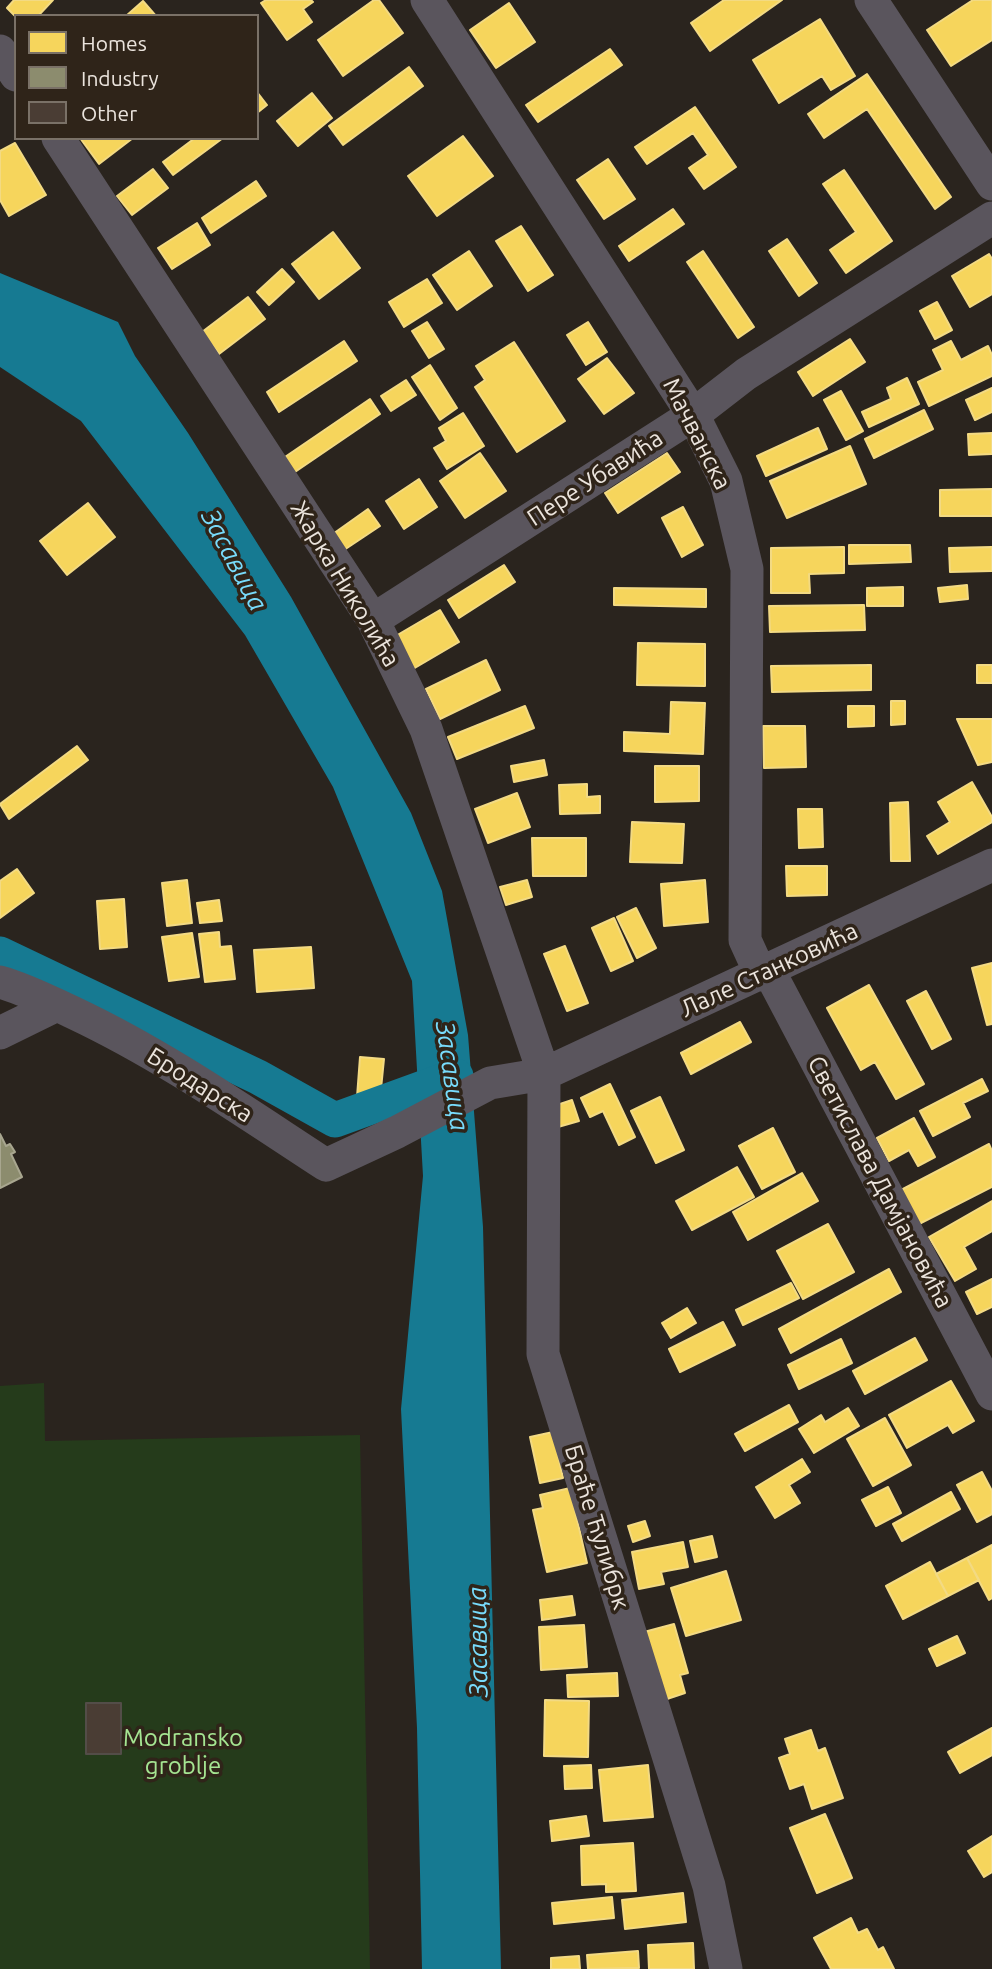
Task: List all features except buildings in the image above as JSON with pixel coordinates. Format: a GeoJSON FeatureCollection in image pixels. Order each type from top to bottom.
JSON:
{"type":"FeatureCollection","features":[{"type":"Feature","properties":{"kind":"street","name":"Мачванска"},"geometry":{"type":"LineString","coordinates":[[427,0],[693,415],[726,481],[747,569],[745,940],[765,973]]}},
{"type":"Feature","properties":{"kind":"street"},"geometry":{"type":"LineString","coordinates":[[871,0],[992,184]]}},
{"type":"Feature","properties":{"kind":"street"},"geometry":{"type":"LineString","coordinates":[[0,51],[14,72]]}},
{"type":"Feature","properties":{"kind":"street","name":"Жарка Николића"},"geometry":{"type":"LineString","coordinates":[[59,140],[373,620],[426,729],[544,1074]]}},
{"type":"Feature","properties":{"kind":"street","name":"Пере Убавића"},"geometry":{"type":"LineString","coordinates":[[373,620],[693,415],[746,373],[992,218]]}},
{"type":"Feature","properties":{"kind":"street","name":"Лале Станковића"},"geometry":{"type":"LineString","coordinates":[[397,1132],[489,1083],[544,1074],[992,865]]}},
{"type":"Feature","properties":{"kind":"street","name":"Светислава Дамјановића"},"geometry":{"type":"LineString","coordinates":[[765,973],[992,1394]]}},
{"type":"Feature","properties":{"kind":"street"},"geometry":{"type":"LineString","coordinates":[[0,982],[31,992],[57,1005]]}},
{"type":"Feature","properties":{"kind":"street"},"geometry":{"type":"LineString","coordinates":[[0,1033],[57,1005]]}},
{"type":"Feature","properties":{"kind":"street","name":"Бродарска"},"geometry":{"type":"LineString","coordinates":[[57,1005],[176,1067],[326,1165],[397,1132]]}},
{"type":"Feature","properties":{"kind":"street","name":"Браће Ћулибрк"},"geometry":{"type":"LineString","coordinates":[[544,1074],[543,1354],[709,1886],[726,1969]]}},
{"type":"Feature","properties":{"kind":"green space","name":"Modransko groblje"},"geometry":{"type":"Polygon","coordinates":[[[44,1383],[45,1441],[360,1435],[370,1969],[0,1969],[0,1386],[44,1383]]]}},
{"type":"Feature","properties":{"kind":"water","name":"Засавица"},"geometry":{"type":"Polygon","coordinates":[[[0,273],[118,322],[135,356],[188,433],[291,597],[411,813],[442,891],[468,1035],[483,1227],[501,1969],[422,1969],[417,1728],[401,1409],[423,1176],[412,981],[333,787],[245,635],[81,421],[0,367],[0,273]]]}},
{"type":"Feature","properties":{"kind":"waterway","name":"Засавица"},"geometry":{"type":"LineString","coordinates":[[0,954],[258,1077],[335,1120],[456,1076]]}}]}
